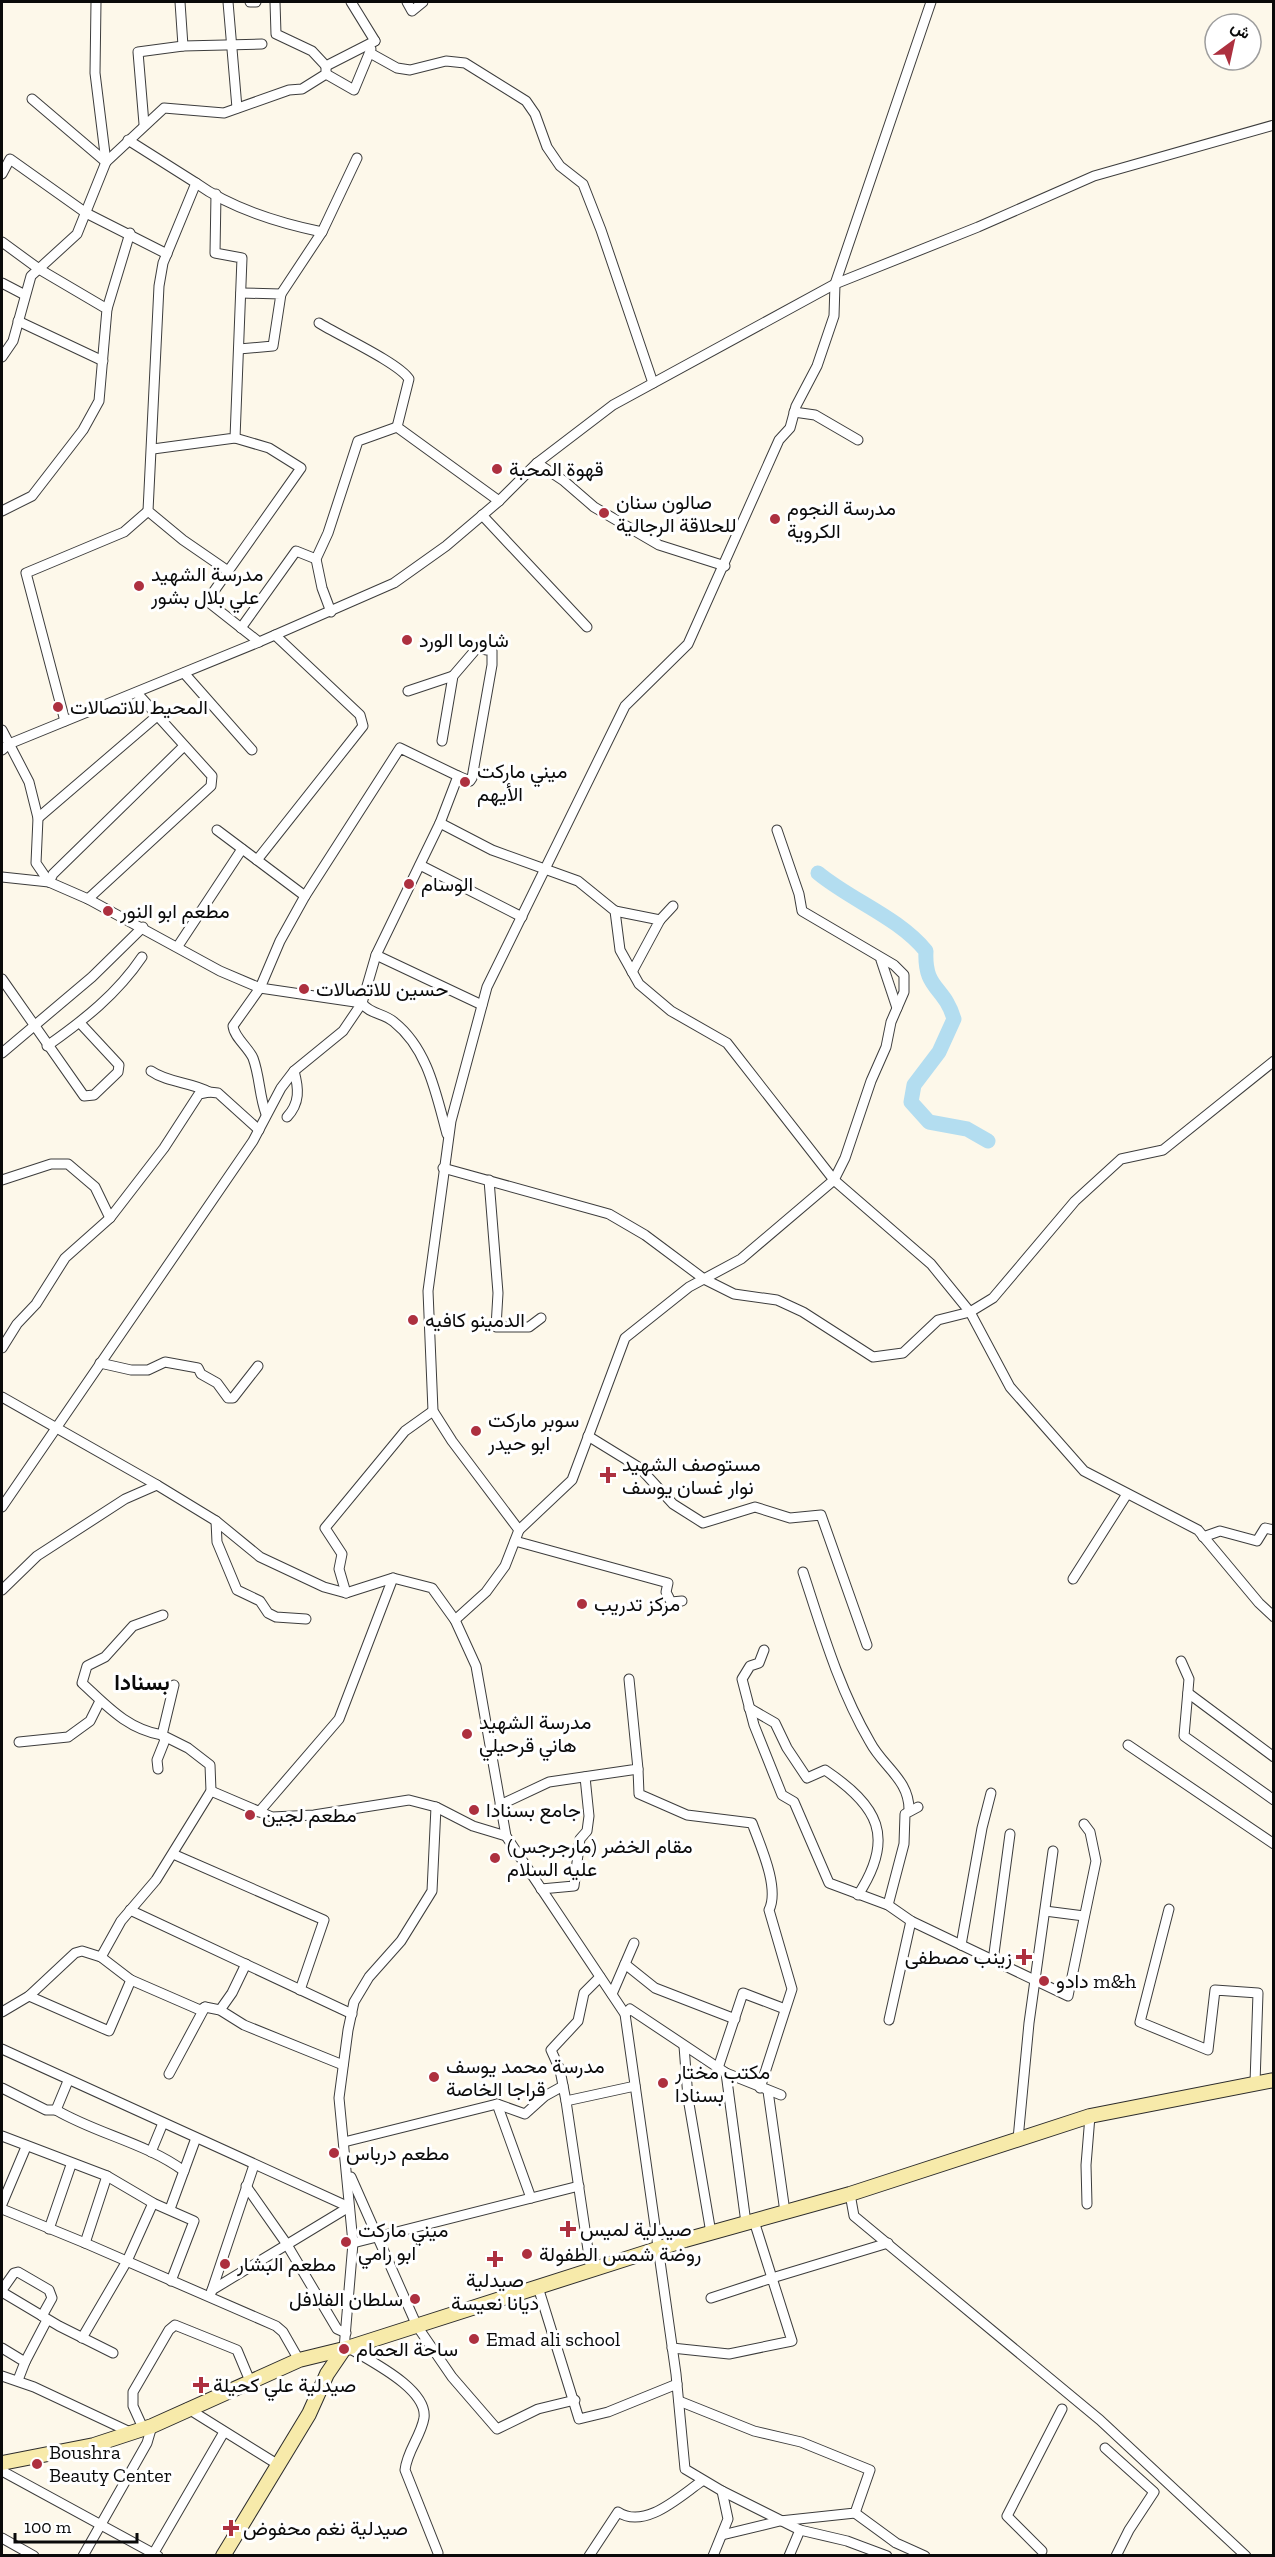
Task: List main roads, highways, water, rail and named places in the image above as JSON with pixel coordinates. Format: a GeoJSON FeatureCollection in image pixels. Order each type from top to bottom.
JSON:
{"type":"FeatureCollection","features":[{"type":"Feature","properties":{"kind":"waterway"},"geometry":{"type":"LineString","coordinates":[[818,873],[902,928],[926,951],[926,964],[931,981],[950,1008],[954,1019],[939,1052],[914,1085],[911,1102],[929,1122],[967,1129],[988,1141]]}},
{"type":"Feature","properties":{"kind":"place","name":"قهوة المحبة"},"geometry":{"type":"Point","coordinates":[497,469]}},
{"type":"Feature","properties":{"kind":"place","name":"صالون سنان للحلاقة الرجالية"},"geometry":{"type":"Point","coordinates":[604,513]}},
{"type":"Feature","properties":{"kind":"place","name":"مدرسة النجوم الكروية"},"geometry":{"type":"Point","coordinates":[775,519]}},
{"type":"Feature","properties":{"kind":"place","name":"مدرسة الشهيد علي بلال بشور"},"geometry":{"type":"Point","coordinates":[139,586]}},
{"type":"Feature","properties":{"kind":"place","name":"شاورما الورد"},"geometry":{"type":"Point","coordinates":[407,640]}},
{"type":"Feature","properties":{"kind":"place","name":"المحيط للاتصالات"},"geometry":{"type":"Point","coordinates":[58,707]}},
{"type":"Feature","properties":{"kind":"place","name":"ميني ماركت الأيهم"},"geometry":{"type":"Point","coordinates":[465,782]}},
{"type":"Feature","properties":{"kind":"place","name":"الوسام"},"geometry":{"type":"Point","coordinates":[409,884]}},
{"type":"Feature","properties":{"kind":"place","name":"مطعم ابو النور"},"geometry":{"type":"Point","coordinates":[108,911]}},
{"type":"Feature","properties":{"kind":"place","name":"حسين للاتصالات"},"geometry":{"type":"Point","coordinates":[304,989]}},
{"type":"Feature","properties":{"kind":"place","name":"الدمينو كافيه"},"geometry":{"type":"Point","coordinates":[413,1320]}},
{"type":"Feature","properties":{"kind":"place","name":"سوبر ماركت ابو حيدر"},"geometry":{"type":"Point","coordinates":[476,1431]}},
{"type":"Feature","properties":{"kind":"place","name":"مستوصف الشهيد نوار غسان يوسف"},"geometry":{"type":"Point","coordinates":[608,1475]}},
{"type":"Feature","properties":{"kind":"place","name":"مركز تدريب"},"geometry":{"type":"Point","coordinates":[582,1604]}},
{"type":"Feature","properties":{"kind":"place","name":"مدرسة الشهيد هاني قرحيلي"},"geometry":{"type":"Point","coordinates":[467,1734]}},
{"type":"Feature","properties":{"kind":"place","name":"جامع بسنادا"},"geometry":{"type":"Point","coordinates":[474,1810]}},
{"type":"Feature","properties":{"kind":"place","name":"مطعم لجين"},"geometry":{"type":"Point","coordinates":[250,1815]}},
{"type":"Feature","properties":{"kind":"place","name":"مقام الخضر (مارجرجس) عليه السلام"},"geometry":{"type":"Point","coordinates":[495,1858]}},
{"type":"Feature","properties":{"kind":"place","name":"زينب مصطفى"},"geometry":{"type":"Point","coordinates":[1024,1957]}},
{"type":"Feature","properties":{"kind":"place","name":"دادو m&h"},"geometry":{"type":"Point","coordinates":[1044,1981]}},
{"type":"Feature","properties":{"kind":"place","name":"مدرسة محمد يوسف قراجا الخاصة"},"geometry":{"type":"Point","coordinates":[434,2077]}},
{"type":"Feature","properties":{"kind":"place","name":"مكتب مختار بسنادا"},"geometry":{"type":"Point","coordinates":[663,2083]}},
{"type":"Feature","properties":{"kind":"place","name":"مطعم درباس"},"geometry":{"type":"Point","coordinates":[334,2153]}},
{"type":"Feature","properties":{"kind":"place","name":"صيدلية لميس"},"geometry":{"type":"Point","coordinates":[568,2229]}},
{"type":"Feature","properties":{"kind":"place","name":"ميني ماركت ابو رامي"},"geometry":{"type":"Point","coordinates":[346,2242]}},
{"type":"Feature","properties":{"kind":"place","name":"روضة شمس الطفولة"},"geometry":{"type":"Point","coordinates":[527,2254]}},
{"type":"Feature","properties":{"kind":"place","name":"صيدلية ديانا نعيسة"},"geometry":{"type":"Point","coordinates":[495,2259]}},
{"type":"Feature","properties":{"kind":"place","name":"مطعم البشار"},"geometry":{"type":"Point","coordinates":[225,2264]}},
{"type":"Feature","properties":{"kind":"place","name":"سلطان الفلافل"},"geometry":{"type":"Point","coordinates":[415,2299]}},
{"type":"Feature","properties":{"kind":"place","name":"Emad ali school"},"geometry":{"type":"Point","coordinates":[474,2339]}},
{"type":"Feature","properties":{"kind":"place","name":"ساحة الحمام"},"geometry":{"type":"Point","coordinates":[344,2349]}},
{"type":"Feature","properties":{"kind":"place","name":"صيدلية علي كحيلة"},"geometry":{"type":"Point","coordinates":[201,2385]}},
{"type":"Feature","properties":{"kind":"place","name":"Boushra Beauty Center"},"geometry":{"type":"Point","coordinates":[37,2464]}},
{"type":"Feature","properties":{"kind":"place","name":"صيدلية نغم محفوض"},"geometry":{"type":"Point","coordinates":[231,2528]}},
{"type":"Feature","properties":{"kind":"district","name":"بسنادا"},"geometry":{"type":"Point","coordinates":[142,1682]}}]}
